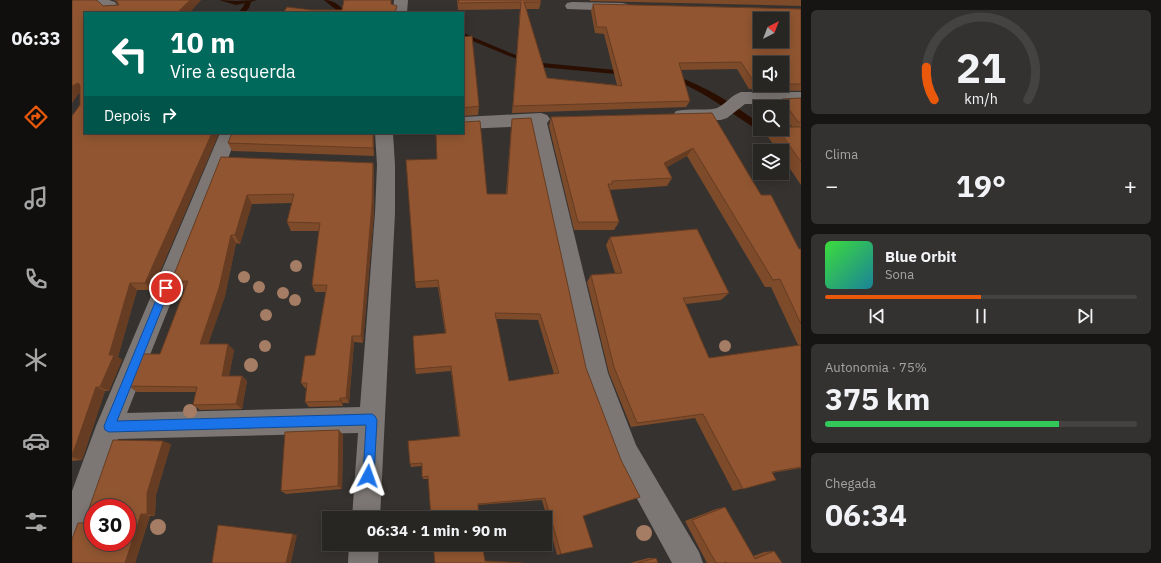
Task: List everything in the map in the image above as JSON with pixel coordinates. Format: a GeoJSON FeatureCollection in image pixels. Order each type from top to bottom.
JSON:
{"type":"FeatureCollection","features":[{"type":"Feature","properties":{"kind":"street"},"geometry":{"type":"LineString","coordinates":[[96,0],[110,5],[114,12]]}},
{"type":"Feature","properties":{"kind":"street"},"geometry":{"type":"LineString","coordinates":[[400,12],[401,0]]}},
{"type":"Feature","properties":{"kind":"street"},"geometry":{"type":"LineString","coordinates":[[572,6],[634,7]]}},
{"type":"Feature","properties":{"kind":"street"},"geometry":{"type":"LineString","coordinates":[[667,115],[721,114],[740,98],[801,98]]}},
{"type":"Feature","properties":{"kind":"street"},"geometry":{"type":"LineString","coordinates":[[464,122],[560,118]]}},
{"type":"Feature","properties":{"kind":"street"},"geometry":{"type":"LineString","coordinates":[[537,119],[596,373],[626,453],[688,563]]}},
{"type":"Feature","properties":{"kind":"street"},"geometry":{"type":"LineString","coordinates":[[72,530],[79,491],[227,158],[228,134]]}},
{"type":"Feature","properties":{"kind":"street"},"geometry":{"type":"LineString","coordinates":[[366,511],[386,213],[378,165],[384,134]]}},
{"type":"Feature","properties":{"kind":"street"},"geometry":{"type":"LineString","coordinates":[[109,426],[372,420]]}},
{"type":"Feature","properties":{"kind":"street"},"geometry":{"type":"LineString","coordinates":[[363,563],[364,551]]}},
{"type":"Feature","properties":{"kind":"building"},"geometry":{"type":"Polygon","coordinates":[[[72,0],[95,0],[103,6],[119,5],[116,0],[190,0],[178,12],[84,12],[84,134],[212,134],[145,283],[130,283],[109,355],[114,355],[100,387],[96,387],[72,456],[72,116],[80,105],[80,85],[78,83],[72,86],[72,0]]]}},
{"type":"Feature","properties":{"kind":"building"},"geometry":{"type":"Polygon","coordinates":[[[344,0],[391,0],[391,4],[397,6],[395,12],[284,12],[287,7],[312,10],[342,10],[344,0]]]}},
{"type":"Feature","properties":{"kind":"building"},"geometry":{"type":"Polygon","coordinates":[[[458,0],[540,0],[541,2],[524,2],[547,78],[622,86],[606,27],[597,27],[593,4],[801,9],[801,84],[789,84],[789,56],[753,56],[753,80],[741,62],[679,63],[690,101],[513,106],[521,2],[459,3],[458,0]]]}},
{"type":"Feature","properties":{"kind":"building"},"geometry":{"type":"Polygon","coordinates":[[[472,36],[479,106],[464,108],[464,37],[472,36]]]}},
{"type":"Feature","properties":{"kind":"building"},"geometry":{"type":"Polygon","coordinates":[[[801,98],[801,122],[798,122],[789,109],[789,100],[782,99],[801,98]]]}},
{"type":"Feature","properties":{"kind":"building"},"geometry":{"type":"Polygon","coordinates":[[[712,113],[761,195],[771,195],[799,249],[801,249],[801,324],[780,279],[773,280],[693,148],[664,163],[672,178],[612,181],[612,184],[608,184],[619,222],[578,222],[551,117],[712,113]]]}},
{"type":"Feature","properties":{"kind":"building"},"geometry":{"type":"Polygon","coordinates":[[[531,118],[586,368],[621,460],[640,497],[583,516],[593,547],[561,554],[552,522],[552,511],[549,511],[545,498],[478,504],[478,511],[430,511],[428,476],[422,477],[422,463],[410,464],[408,441],[460,436],[451,366],[415,369],[413,336],[446,333],[438,280],[415,282],[406,160],[437,159],[436,134],[464,134],[464,122],[480,121],[487,194],[507,194],[512,119],[531,118]],[[495,313],[509,381],[559,373],[540,314],[495,313]]]}},
{"type":"Feature","properties":{"kind":"building"},"geometry":{"type":"Polygon","coordinates":[[[789,127],[801,127],[801,162],[789,144],[783,136],[789,136],[789,127]]]}},
{"type":"Feature","properties":{"kind":"building"},"geometry":{"type":"Polygon","coordinates":[[[232,134],[373,134],[373,148],[228,143],[232,134]]]}},
{"type":"Feature","properties":{"kind":"building"},"geometry":{"type":"Polygon","coordinates":[[[221,157],[373,163],[372,204],[361,336],[352,336],[346,398],[340,398],[340,401],[305,402],[307,383],[301,383],[305,356],[315,355],[327,285],[312,285],[320,223],[287,222],[294,194],[247,195],[235,235],[231,235],[219,288],[200,344],[228,344],[222,376],[242,376],[236,404],[193,405],[197,387],[128,386],[141,354],[160,354],[188,281],[171,282],[221,157]]]}},
{"type":"Feature","properties":{"kind":"building"},"geometry":{"type":"Polygon","coordinates":[[[697,229],[729,293],[683,298],[709,358],[801,345],[801,467],[772,472],[776,480],[743,489],[703,414],[637,423],[614,367],[591,275],[622,273],[610,237],[697,229]]]}},
{"type":"Feature","properties":{"kind":"building"},"geometry":{"type":"Polygon","coordinates":[[[339,430],[338,486],[281,491],[285,432],[339,430]]]}},
{"type":"Feature","properties":{"kind":"building"},"geometry":{"type":"Polygon","coordinates":[[[113,440],[163,441],[147,493],[147,514],[141,514],[136,529],[136,499],[92,499],[113,440]]]}},
{"type":"Feature","properties":{"kind":"building"},"geometry":{"type":"Polygon","coordinates":[[[725,507],[755,559],[774,551],[782,563],[716,563],[692,520],[725,507]]]}},
{"type":"Feature","properties":{"kind":"building"},"geometry":{"type":"Polygon","coordinates":[[[78,523],[84,523],[84,551],[129,551],[125,563],[72,563],[72,539],[78,523]]]}},
{"type":"Feature","properties":{"kind":"building"},"geometry":{"type":"Polygon","coordinates":[[[218,525],[293,534],[286,563],[212,563],[218,525]]]}},
{"type":"Feature","properties":{"kind":"building"},"geometry":{"type":"Polygon","coordinates":[[[434,551],[483,551],[485,561],[522,563],[435,563],[434,551]]]}},
{"type":"Feature","properties":{"kind":"building"},"geometry":{"type":"Polygon","coordinates":[[[656,558],[658,563],[638,563],[656,558]]]}},
{"type":"Feature","properties":{"kind":"waterway"},"geometry":{"type":"LineString","coordinates":[[222,0],[236,3],[254,0]]}},
{"type":"Feature","properties":{"kind":"waterway"},"geometry":{"type":"LineString","coordinates":[[327,0],[334,4],[342,12]]}},
{"type":"Feature","properties":{"kind":"waterway"},"geometry":{"type":"LineString","coordinates":[[242,12],[246,8],[248,2]]}},
{"type":"Feature","properties":{"kind":"waterway"},"geometry":{"type":"LineString","coordinates":[[464,35],[511,55],[541,65],[626,73]]}},
{"type":"Feature","properties":{"kind":"waterway"},"geometry":{"type":"LineString","coordinates":[[674,78],[708,93],[730,106],[753,123]]}},
{"type":"Feature","properties":{"kind":"waterway"},"geometry":{"type":"LineString","coordinates":[[776,136],[801,146]]}},
{"type":"Feature","properties":{"kind":"route"},"geometry":{"type":"LineString","coordinates":[[166,288],[109,426],[372,420],[368,476]]}}]}
